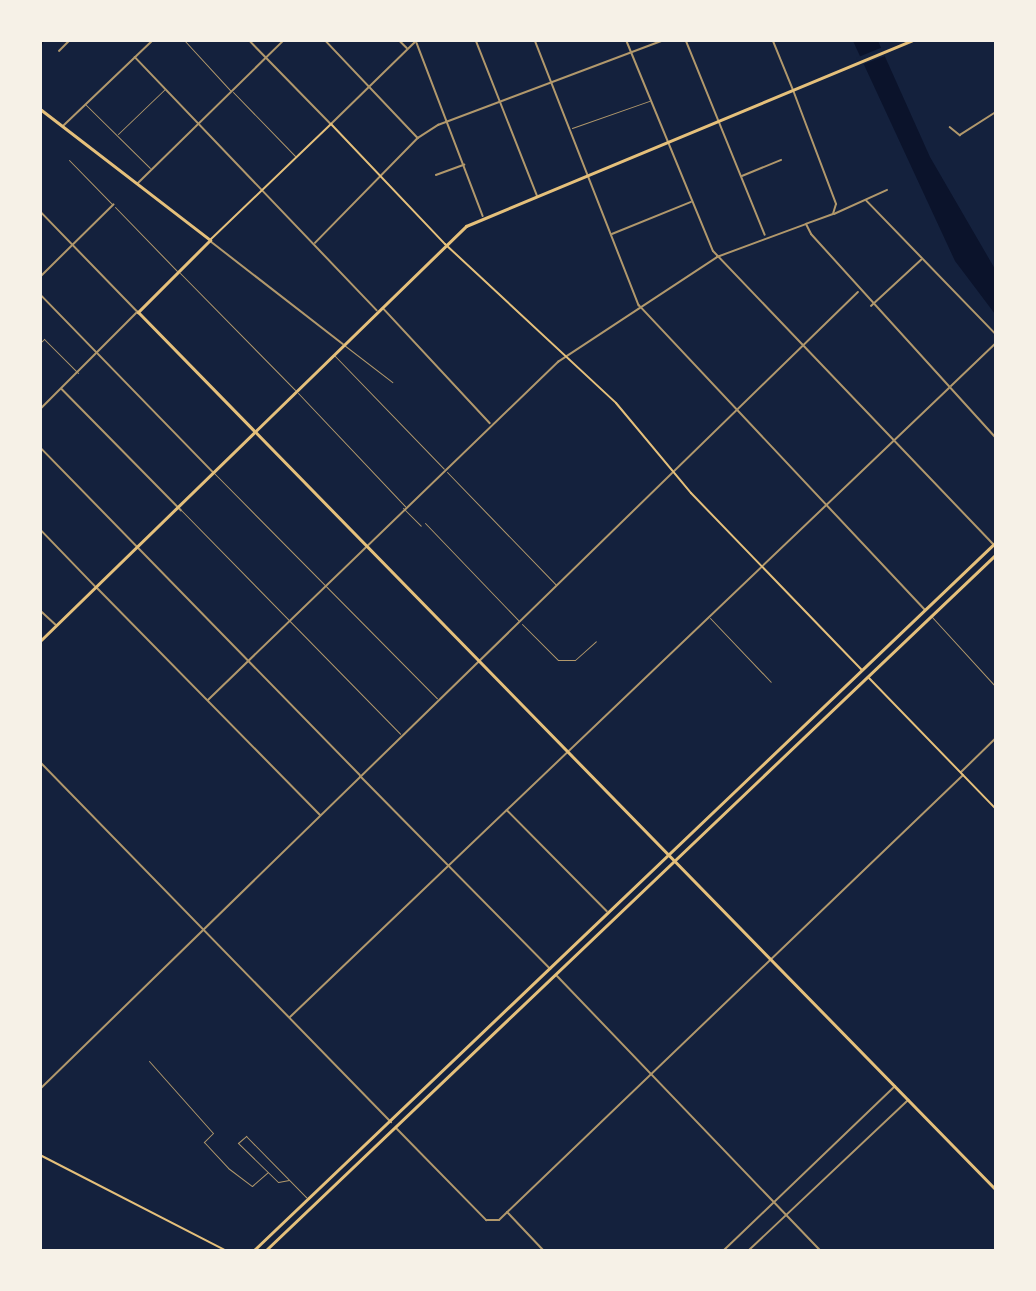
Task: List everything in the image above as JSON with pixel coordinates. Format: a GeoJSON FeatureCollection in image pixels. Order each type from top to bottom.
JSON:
{"type":"FeatureCollection","features":[{"type":"Feature","properties":{"kind":"main road"},"geometry":{"type":"LineString","coordinates":[[40,641],[179,509],[295,390],[445,244],[483,216],[666,144],[911,41]]}},
{"type":"Feature","properties":{"kind":"main road"},"geometry":{"type":"LineString","coordinates":[[42,111],[210,240]]}},
{"type":"Feature","properties":{"kind":"main road"},"geometry":{"type":"LineString","coordinates":[[996,809],[672,470],[616,403],[563,357],[445,244],[331,124],[138,312],[480,659],[996,1190]]}},
{"type":"Feature","properties":{"kind":"main road"},"geometry":{"type":"LineString","coordinates":[[254,1251],[995,545]]}},
{"type":"Feature","properties":{"kind":"main road"},"geometry":{"type":"LineString","coordinates":[[266,1251],[557,976],[675,859],[996,554]]}},
{"type":"Feature","properties":{"kind":"main road"},"geometry":{"type":"LineString","coordinates":[[926,610],[930,615]]}},
{"type":"Feature","properties":{"kind":"main road"},"geometry":{"type":"LineString","coordinates":[[550,969],[557,976]]}},
{"type":"Feature","properties":{"kind":"main road"},"geometry":{"type":"LineString","coordinates":[[391,1122],[396,1128]]}},
{"type":"Feature","properties":{"kind":"main road"},"geometry":{"type":"LineString","coordinates":[[40,1155],[225,1251]]}},
{"type":"Feature","properties":{"kind":"street"},"geometry":{"type":"LineString","coordinates":[[59,51],[69,40]]}},
{"type":"Feature","properties":{"kind":"street"},"geometry":{"type":"LineString","coordinates":[[63,127],[153,40]]}},
{"type":"Feature","properties":{"kind":"street"},"geometry":{"type":"LineString","coordinates":[[249,40],[331,124],[416,41],[449,122],[483,216]]}},
{"type":"Feature","properties":{"kind":"street"},"geometry":{"type":"LineString","coordinates":[[137,184],[284,40]]}},
{"type":"Feature","properties":{"kind":"street"},"geometry":{"type":"LineString","coordinates":[[325,40],[418,138]]}},
{"type":"Feature","properties":{"kind":"street"},"geometry":{"type":"LineString","coordinates":[[399,40],[408,49]]}},
{"type":"Feature","properties":{"kind":"street"},"geometry":{"type":"LineString","coordinates":[[476,40],[537,195]]}},
{"type":"Feature","properties":{"kind":"street"},"geometry":{"type":"LineString","coordinates":[[535,40],[639,305],[926,610]]}},
{"type":"Feature","properties":{"kind":"street"},"geometry":{"type":"LineString","coordinates":[[626,40],[666,144],[717,257],[893,442],[995,545]]}},
{"type":"Feature","properties":{"kind":"street"},"geometry":{"type":"LineString","coordinates":[[315,243],[418,138],[449,122],[664,40]]}},
{"type":"Feature","properties":{"kind":"street"},"geometry":{"type":"LineString","coordinates":[[686,40],[717,123],[765,236]]}},
{"type":"Feature","properties":{"kind":"street"},"geometry":{"type":"LineString","coordinates":[[773,40],[835,198],[833,214]]}},
{"type":"Feature","properties":{"kind":"street"},"geometry":{"type":"LineString","coordinates":[[135,57],[377,310]]}},
{"type":"Feature","properties":{"kind":"street"},"geometry":{"type":"LineString","coordinates":[[950,127],[960,135],[996,112]]}},
{"type":"Feature","properties":{"kind":"street"},"geometry":{"type":"LineString","coordinates":[[741,176],[781,160]]}},
{"type":"Feature","properties":{"kind":"street"},"geometry":{"type":"LineString","coordinates":[[436,175],[464,165]]}},
{"type":"Feature","properties":{"kind":"street"},"geometry":{"type":"LineString","coordinates":[[208,701],[444,468],[563,357],[639,305],[717,257],[765,236],[833,214],[887,190]]}},
{"type":"Feature","properties":{"kind":"street"},"geometry":{"type":"LineString","coordinates":[[866,200],[921,260],[996,334]]}},
{"type":"Feature","properties":{"kind":"street"},"geometry":{"type":"LineString","coordinates":[[611,235],[691,202]]}},
{"type":"Feature","properties":{"kind":"street"},"geometry":{"type":"LineString","coordinates":[[40,277],[113,205]]}},
{"type":"Feature","properties":{"kind":"street"},"geometry":{"type":"LineString","coordinates":[[40,211],[138,312],[40,410]]}},
{"type":"Feature","properties":{"kind":"street"},"geometry":{"type":"LineString","coordinates":[[806,224],[858,292],[996,438]]}},
{"type":"Feature","properties":{"kind":"street"},"geometry":{"type":"LineString","coordinates":[[210,240],[343,344]]}},
{"type":"Feature","properties":{"kind":"street"},"geometry":{"type":"LineString","coordinates":[[871,306],[921,260]]}},
{"type":"Feature","properties":{"kind":"street"},"geometry":{"type":"LineString","coordinates":[[40,1089],[672,470],[858,292]]}},
{"type":"Feature","properties":{"kind":"street"},"geometry":{"type":"LineString","coordinates":[[40,294],[101,351],[213,472]]}},
{"type":"Feature","properties":{"kind":"street"},"geometry":{"type":"LineString","coordinates":[[382,306],[490,424]]}},
{"type":"Feature","properties":{"kind":"street"},"geometry":{"type":"LineString","coordinates":[[290,1017],[996,343]]}},
{"type":"Feature","properties":{"kind":"street"},"geometry":{"type":"LineString","coordinates":[[62,389],[179,509]]}},
{"type":"Feature","properties":{"kind":"street"},"geometry":{"type":"LineString","coordinates":[[40,447],[550,969]]}},
{"type":"Feature","properties":{"kind":"street"},"geometry":{"type":"LineString","coordinates":[[40,529],[320,815]]}},
{"type":"Feature","properties":{"kind":"street"},"geometry":{"type":"LineString","coordinates":[[40,609],[56,626]]}},
{"type":"Feature","properties":{"kind":"street"},"geometry":{"type":"LineString","coordinates":[[396,1128],[486,1220],[495,1222],[771,959],[962,774],[996,738]]}},
{"type":"Feature","properties":{"kind":"street"},"geometry":{"type":"LineString","coordinates":[[40,762],[391,1122]]}},
{"type":"Feature","properties":{"kind":"street"},"geometry":{"type":"LineString","coordinates":[[506,809],[609,913]]}},
{"type":"Feature","properties":{"kind":"street"},"geometry":{"type":"LineString","coordinates":[[557,976],[820,1251]]}},
{"type":"Feature","properties":{"kind":"street"},"geometry":{"type":"LineString","coordinates":[[724,1251],[895,1086]]}},
{"type":"Feature","properties":{"kind":"street"},"geometry":{"type":"LineString","coordinates":[[749,1251],[908,1100]]}},
{"type":"Feature","properties":{"kind":"street"},"geometry":{"type":"LineString","coordinates":[[507,1212],[543,1251]]}},
{"type":"Feature","properties":{"kind":"lane"},"geometry":{"type":"LineString","coordinates":[[184,40],[296,158]]}},
{"type":"Feature","properties":{"kind":"lane"},"geometry":{"type":"LineString","coordinates":[[117,135],[165,89]]}},
{"type":"Feature","properties":{"kind":"lane"},"geometry":{"type":"LineString","coordinates":[[570,128],[649,101]]}},
{"type":"Feature","properties":{"kind":"lane"},"geometry":{"type":"LineString","coordinates":[[85,104],[152,170]]}},
{"type":"Feature","properties":{"kind":"lane"},"geometry":{"type":"LineString","coordinates":[[69,160],[295,390],[421,526]]}},
{"type":"Feature","properties":{"kind":"lane"},"geometry":{"type":"LineString","coordinates":[[40,343],[44,339],[78,373]]}},
{"type":"Feature","properties":{"kind":"lane"},"geometry":{"type":"LineString","coordinates":[[343,344],[392,382]]}},
{"type":"Feature","properties":{"kind":"lane"},"geometry":{"type":"LineString","coordinates":[[333,354],[556,585]]}},
{"type":"Feature","properties":{"kind":"lane"},"geometry":{"type":"LineString","coordinates":[[213,472],[438,700]]}},
{"type":"Feature","properties":{"kind":"lane"},"geometry":{"type":"LineString","coordinates":[[179,509],[402,735]]}},
{"type":"Feature","properties":{"kind":"lane"},"geometry":{"type":"LineString","coordinates":[[425,523],[558,660],[575,660],[596,641]]}},
{"type":"Feature","properties":{"kind":"lane"},"geometry":{"type":"LineString","coordinates":[[930,615],[996,687]]}},
{"type":"Feature","properties":{"kind":"lane"},"geometry":{"type":"LineString","coordinates":[[708,616],[771,682]]}},
{"type":"Feature","properties":{"kind":"lane"},"geometry":{"type":"LineString","coordinates":[[149,1061],[213,1133],[204,1142],[228,1167],[252,1186],[268,1172]]}},
{"type":"Feature","properties":{"kind":"lane"},"geometry":{"type":"LineString","coordinates":[[289,1180],[278,1182],[238,1143],[246,1136],[309,1200]]}},
{"type":"Feature","properties":{"kind":"water"},"geometry":{"type":"Polygon","coordinates":[[[853,41],[878,41],[930,157],[995,269],[995,314],[955,261],[853,41]]]}},
{"type":"Feature","properties":{"kind":"pier"},"geometry":{"type":"Polygon","coordinates":[[[883,47],[885,56],[861,65],[856,58],[883,47]]]}},
{"type":"Feature","properties":{"kind":"waterway"},"geometry":{"type":"LineString","coordinates":[[40,47],[44,40]]}}]}
